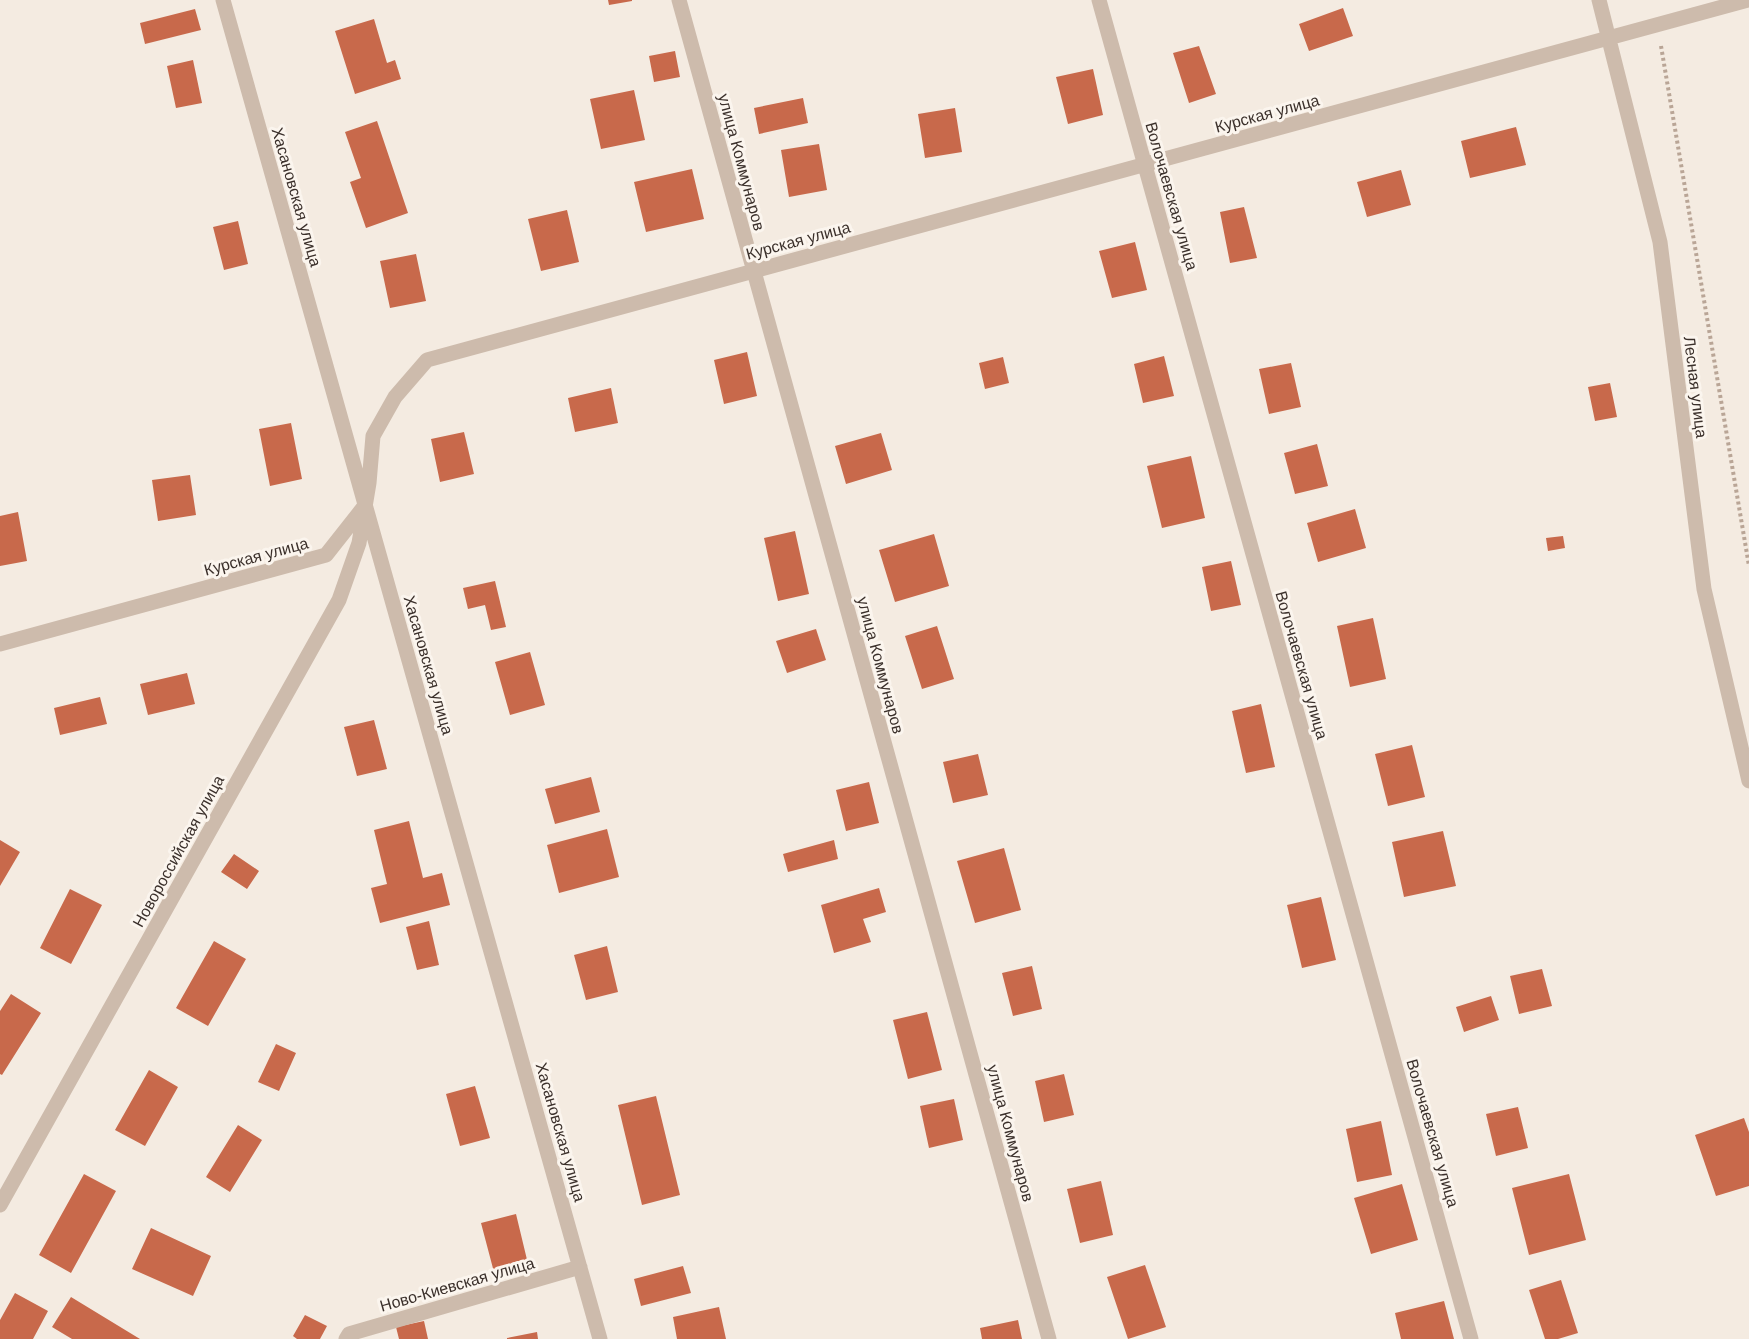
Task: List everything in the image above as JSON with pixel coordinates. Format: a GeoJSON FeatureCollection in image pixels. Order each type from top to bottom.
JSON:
{"type":"FeatureCollection","features":[{"type":"Feature","properties":{"kind":"street","name":"Хасановская улица"},"geometry":{"type":"LineString","coordinates":[[223,0],[600,1339]]}},
{"type":"Feature","properties":{"kind":"street","name":"улица Коммунаров"},"geometry":{"type":"LineString","coordinates":[[678,0],[1049,1339]]}},
{"type":"Feature","properties":{"kind":"street","name":"Волочаевская улица"},"geometry":{"type":"LineString","coordinates":[[1099,0],[1471,1339]]}},
{"type":"Feature","properties":{"kind":"street","name":"Лесная улица"},"geometry":{"type":"LineString","coordinates":[[1599,0],[1659,242],[1704,589],[1745,752],[1749,781]]}},
{"type":"Feature","properties":{"kind":"street","name":"Курская улица"},"geometry":{"type":"LineString","coordinates":[[0,644],[326,555],[365,505],[373,436],[395,397],[427,360],[1610,39],[1724,3],[1748,0]]}},
{"type":"Feature","properties":{"kind":"street","name":"Новороссийская улица"},"geometry":{"type":"LineString","coordinates":[[0,1205],[339,600],[359,543],[365,505]]}},
{"type":"Feature","properties":{"kind":"street","name":"Ново-Киевская улица"},"geometry":{"type":"LineString","coordinates":[[346,1339],[350,1335],[580,1267]]}},
{"type":"Feature","properties":{"kind":"path"},"geometry":{"type":"LineString","coordinates":[[1656,25],[1749,566]]}},
{"type":"Feature","properties":{"kind":"building"},"geometry":{"type":"Polygon","coordinates":[[[608,0],[632,0],[632,1],[609,5],[608,0]]]}},
{"type":"Feature","properties":{"kind":"building"},"geometry":{"type":"Polygon","coordinates":[[[1343,8],[1353,36],[1309,51],[1299,24],[1343,8]]]}},
{"type":"Feature","properties":{"kind":"building"},"geometry":{"type":"Polygon","coordinates":[[[195,9],[201,30],[145,44],[140,23],[195,9]]]}},
{"type":"Feature","properties":{"kind":"building"},"geometry":{"type":"Polygon","coordinates":[[[374,19],[387,63],[395,60],[401,79],[355,94],[335,31],[374,19]]]}},
{"type":"Feature","properties":{"kind":"building"},"geometry":{"type":"Polygon","coordinates":[[[1199,46],[1216,94],[1189,103],[1173,53],[1199,46]]]}},
{"type":"Feature","properties":{"kind":"building"},"geometry":{"type":"Polygon","coordinates":[[[675,51],[680,77],[654,82],[649,56],[675,51]]]}},
{"type":"Feature","properties":{"kind":"building"},"geometry":{"type":"Polygon","coordinates":[[[193,60],[202,103],[176,108],[167,66],[193,60]]]}},
{"type":"Feature","properties":{"kind":"building"},"geometry":{"type":"Polygon","coordinates":[[[1093,69],[1103,115],[1068,124],[1056,77],[1093,69]]]}},
{"type":"Feature","properties":{"kind":"building"},"geometry":{"type":"Polygon","coordinates":[[[634,90],[645,140],[601,149],[590,99],[634,90]]]}},
{"type":"Feature","properties":{"kind":"building"},"geometry":{"type":"Polygon","coordinates":[[[803,98],[808,123],[759,134],[754,108],[803,98]]]}},
{"type":"Feature","properties":{"kind":"building"},"geometry":{"type":"Polygon","coordinates":[[[955,108],[962,152],[925,158],[918,114],[955,108]]]}},
{"type":"Feature","properties":{"kind":"building"},"geometry":{"type":"Polygon","coordinates":[[[377,121],[408,213],[366,228],[350,182],[361,178],[345,132],[377,121]]]}},
{"type":"Feature","properties":{"kind":"building"},"geometry":{"type":"Polygon","coordinates":[[[1516,127],[1526,165],[1470,178],[1461,141],[1516,127]]]}},
{"type":"Feature","properties":{"kind":"building"},"geometry":{"type":"Polygon","coordinates":[[[819,144],[827,190],[789,197],[781,150],[819,144]]]}},
{"type":"Feature","properties":{"kind":"building"},"geometry":{"type":"Polygon","coordinates":[[[692,169],[704,219],[646,232],[634,182],[692,169]]]}},
{"type":"Feature","properties":{"kind":"building"},"geometry":{"type":"Polygon","coordinates":[[[1401,170],[1411,205],[1367,217],[1357,182],[1401,170]]]}},
{"type":"Feature","properties":{"kind":"building"},"geometry":{"type":"Polygon","coordinates":[[[1244,207],[1257,258],[1230,263],[1220,212],[1244,207]]]}},
{"type":"Feature","properties":{"kind":"building"},"geometry":{"type":"Polygon","coordinates":[[[567,210],[579,262],[541,271],[528,219],[567,210]]]}},
{"type":"Feature","properties":{"kind":"building"},"geometry":{"type":"Polygon","coordinates":[[[238,221],[248,264],[224,270],[213,227],[238,221]]]}},
{"type":"Feature","properties":{"kind":"building"},"geometry":{"type":"Polygon","coordinates":[[[1135,242],[1147,290],[1112,298],[1099,251],[1135,242]]]}},
{"type":"Feature","properties":{"kind":"building"},"geometry":{"type":"Polygon","coordinates":[[[416,254],[426,301],[390,308],[380,261],[416,254]]]}},
{"type":"Feature","properties":{"kind":"building"},"geometry":{"type":"Polygon","coordinates":[[[747,352],[757,396],[724,404],[714,360],[747,352]]]}},
{"type":"Feature","properties":{"kind":"building"},"geometry":{"type":"Polygon","coordinates":[[[1164,356],[1174,396],[1143,403],[1134,364],[1164,356]]]}},
{"type":"Feature","properties":{"kind":"building"},"geometry":{"type":"Polygon","coordinates":[[[1003,357],[1009,383],[985,389],[979,363],[1003,357]]]}},
{"type":"Feature","properties":{"kind":"building"},"geometry":{"type":"Polygon","coordinates":[[[1291,363],[1301,407],[1269,414],[1259,369],[1291,363]]]}},
{"type":"Feature","properties":{"kind":"building"},"geometry":{"type":"Polygon","coordinates":[[[1610,383],[1617,417],[1595,421],[1588,387],[1610,383]]]}},
{"type":"Feature","properties":{"kind":"building"},"geometry":{"type":"Polygon","coordinates":[[[611,388],[618,423],[575,432],[568,398],[611,388]]]}},
{"type":"Feature","properties":{"kind":"building"},"geometry":{"type":"Polygon","coordinates":[[[291,423],[302,479],[270,486],[259,429],[291,423]]]}},
{"type":"Feature","properties":{"kind":"building"},"geometry":{"type":"Polygon","coordinates":[[[464,432],[474,474],[440,482],[431,439],[464,432]]]}},
{"type":"Feature","properties":{"kind":"building"},"geometry":{"type":"Polygon","coordinates":[[[881,433],[892,470],[846,484],[835,446],[881,433]]]}},
{"type":"Feature","properties":{"kind":"building"},"geometry":{"type":"Polygon","coordinates":[[[1317,444],[1328,486],[1295,494],[1284,453],[1317,444]]]}},
{"type":"Feature","properties":{"kind":"building"},"geometry":{"type":"Polygon","coordinates":[[[1191,456],[1205,518],[1162,528],[1147,466],[1191,456]]]}},
{"type":"Feature","properties":{"kind":"building"},"geometry":{"type":"Polygon","coordinates":[[[190,475],[196,515],[158,521],[152,480],[190,475]]]}},
{"type":"Feature","properties":{"kind":"building"},"geometry":{"type":"Polygon","coordinates":[[[1355,509],[1366,548],[1318,562],[1307,523],[1355,509]]]}},
{"type":"Feature","properties":{"kind":"building"},"geometry":{"type":"Polygon","coordinates":[[[18,512],[27,561],[0,566],[0,516],[18,512]]]}},
{"type":"Feature","properties":{"kind":"building"},"geometry":{"type":"Polygon","coordinates":[[[795,531],[809,594],[778,601],[764,538],[795,531]]]}},
{"type":"Feature","properties":{"kind":"building"},"geometry":{"type":"Polygon","coordinates":[[[934,534],[949,586],[895,602],[879,550],[934,534]]]}},
{"type":"Feature","properties":{"kind":"building"},"geometry":{"type":"Polygon","coordinates":[[[1563,536],[1565,548],[1548,551],[1546,538],[1563,536]]]}},
{"type":"Feature","properties":{"kind":"building"},"geometry":{"type":"Polygon","coordinates":[[[1231,561],[1241,605],[1211,611],[1202,567],[1231,561]]]}},
{"type":"Feature","properties":{"kind":"building"},"geometry":{"type":"Polygon","coordinates":[[[495,581],[506,627],[491,630],[485,605],[468,609],[463,588],[495,581]]]}},
{"type":"Feature","properties":{"kind":"building"},"geometry":{"type":"Polygon","coordinates":[[[1373,618],[1386,679],[1350,687],[1337,626],[1373,618]]]}},
{"type":"Feature","properties":{"kind":"building"},"geometry":{"type":"Polygon","coordinates":[[[937,626],[954,679],[922,689],[905,636],[937,626]]]}},
{"type":"Feature","properties":{"kind":"building"},"geometry":{"type":"Polygon","coordinates":[[[816,629],[826,660],[787,673],[776,641],[816,629]]]}},
{"type":"Feature","properties":{"kind":"building"},"geometry":{"type":"Polygon","coordinates":[[[530,652],[545,705],[510,715],[495,662],[530,652]]]}},
{"type":"Feature","properties":{"kind":"building"},"geometry":{"type":"Polygon","coordinates":[[[187,673],[195,704],[148,715],[140,684],[187,673]]]}},
{"type":"Feature","properties":{"kind":"building"},"geometry":{"type":"Polygon","coordinates":[[[100,697],[107,724],[60,735],[54,708],[100,697]]]}},
{"type":"Feature","properties":{"kind":"building"},"geometry":{"type":"Polygon","coordinates":[[[1261,704],[1275,767],[1246,773],[1232,711],[1261,704]]]}},
{"type":"Feature","properties":{"kind":"building"},"geometry":{"type":"Polygon","coordinates":[[[374,720],[387,769],[357,776],[344,727],[374,720]]]}},
{"type":"Feature","properties":{"kind":"building"},"geometry":{"type":"Polygon","coordinates":[[[1412,745],[1425,797],[1388,806],[1375,754],[1412,745]]]}},
{"type":"Feature","properties":{"kind":"building"},"geometry":{"type":"Polygon","coordinates":[[[978,754],[988,795],[953,803],[943,762],[978,754]]]}},
{"type":"Feature","properties":{"kind":"building"},"geometry":{"type":"Polygon","coordinates":[[[591,777],[600,812],[555,824],[545,789],[591,777]]]}},
{"type":"Feature","properties":{"kind":"building"},"geometry":{"type":"Polygon","coordinates":[[[869,782],[879,823],[846,831],[836,790],[869,782]]]}},
{"type":"Feature","properties":{"kind":"building"},"geometry":{"type":"Polygon","coordinates":[[[409,821],[423,878],[442,873],[450,905],[380,923],[371,888],[387,884],[374,830],[409,821]]]}},
{"type":"Feature","properties":{"kind":"building"},"geometry":{"type":"Polygon","coordinates":[[[607,829],[619,877],[559,893],[547,845],[607,829]]]}},
{"type":"Feature","properties":{"kind":"building"},"geometry":{"type":"Polygon","coordinates":[[[1443,831],[1456,886],[1404,897],[1392,842],[1443,831]]]}},
{"type":"Feature","properties":{"kind":"building"},"geometry":{"type":"Polygon","coordinates":[[[0,840],[20,852],[0,886],[0,840]]]}},
{"type":"Feature","properties":{"kind":"building"},"geometry":{"type":"Polygon","coordinates":[[[834,840],[838,859],[788,872],[783,854],[834,840]]]}},
{"type":"Feature","properties":{"kind":"building"},"geometry":{"type":"Polygon","coordinates":[[[1004,848],[1021,910],[975,923],[957,861],[1004,848]]]}},
{"type":"Feature","properties":{"kind":"building"},"geometry":{"type":"Polygon","coordinates":[[[234,854],[259,871],[247,889],[221,872],[234,854]]]}},
{"type":"Feature","properties":{"kind":"building"},"geometry":{"type":"Polygon","coordinates":[[[879,888],[886,912],[863,919],[871,942],[834,953],[821,905],[879,888]]]}},
{"type":"Feature","properties":{"kind":"building"},"geometry":{"type":"Polygon","coordinates":[[[70,889],[102,905],[71,964],[40,948],[70,889]]]}},
{"type":"Feature","properties":{"kind":"building"},"geometry":{"type":"Polygon","coordinates":[[[1321,897],[1336,960],[1302,968],[1287,905],[1321,897]]]}},
{"type":"Feature","properties":{"kind":"building"},"geometry":{"type":"Polygon","coordinates":[[[429,921],[439,965],[417,970],[406,927],[429,921]]]}},
{"type":"Feature","properties":{"kind":"building"},"geometry":{"type":"Polygon","coordinates":[[[214,941],[246,959],[208,1026],[176,1008],[214,941]]]}},
{"type":"Feature","properties":{"kind":"building"},"geometry":{"type":"Polygon","coordinates":[[[607,946],[618,992],[586,1000],[574,955],[607,946]]]}},
{"type":"Feature","properties":{"kind":"building"},"geometry":{"type":"Polygon","coordinates":[[[1032,966],[1042,1009],[1013,1016],[1002,973],[1032,966]]]}},
{"type":"Feature","properties":{"kind":"building"},"geometry":{"type":"Polygon","coordinates":[[[1542,969],[1552,1006],[1519,1014],[1510,976],[1542,969]]]}},
{"type":"Feature","properties":{"kind":"building"},"geometry":{"type":"Polygon","coordinates":[[[11,994],[41,1013],[2,1075],[0,1074],[0,1011],[11,994]]]}},
{"type":"Feature","properties":{"kind":"building"},"geometry":{"type":"Polygon","coordinates":[[[1491,996],[1499,1020],[1464,1032],[1456,1007],[1491,996]]]}},
{"type":"Feature","properties":{"kind":"building"},"geometry":{"type":"Polygon","coordinates":[[[927,1012],[942,1070],[908,1079],[893,1020],[927,1012]]]}},
{"type":"Feature","properties":{"kind":"building"},"geometry":{"type":"Polygon","coordinates":[[[276,1044],[296,1053],[279,1091],[258,1082],[276,1044]]]}},
{"type":"Feature","properties":{"kind":"building"},"geometry":{"type":"Polygon","coordinates":[[[149,1070],[178,1087],[145,1146],[115,1130],[149,1070]]]}},
{"type":"Feature","properties":{"kind":"building"},"geometry":{"type":"Polygon","coordinates":[[[1064,1074],[1074,1115],[1044,1122],[1035,1081],[1064,1074]]]}},
{"type":"Feature","properties":{"kind":"building"},"geometry":{"type":"Polygon","coordinates":[[[475,1086],[490,1138],[460,1146],[446,1094],[475,1086]]]}},
{"type":"Feature","properties":{"kind":"building"},"geometry":{"type":"Polygon","coordinates":[[[656,1096],[680,1195],[642,1205],[618,1105],[656,1096]]]}},
{"type":"Feature","properties":{"kind":"building"},"geometry":{"type":"Polygon","coordinates":[[[954,1099],[963,1140],[929,1148],[920,1106],[954,1099]]]}},
{"type":"Feature","properties":{"kind":"building"},"geometry":{"type":"Polygon","coordinates":[[[1518,1107],[1528,1148],[1496,1156],[1486,1114],[1518,1107]]]}},
{"type":"Feature","properties":{"kind":"building"},"geometry":{"type":"Polygon","coordinates":[[[1744,1118],[1749,1132],[1749,1186],[1716,1196],[1695,1135],[1744,1118]]]}},
{"type":"Feature","properties":{"kind":"building"},"geometry":{"type":"Polygon","coordinates":[[[1381,1121],[1392,1175],[1357,1182],[1346,1129],[1381,1121]]]}},
{"type":"Feature","properties":{"kind":"building"},"geometry":{"type":"Polygon","coordinates":[[[238,1125],[262,1140],[230,1192],[206,1177],[238,1125]]]}},
{"type":"Feature","properties":{"kind":"building"},"geometry":{"type":"Polygon","coordinates":[[[84,1174],[116,1191],[71,1273],[39,1255],[84,1174]]]}},
{"type":"Feature","properties":{"kind":"building"},"geometry":{"type":"Polygon","coordinates":[[[1569,1174],[1586,1240],[1529,1255],[1512,1188],[1569,1174]]]}},
{"type":"Feature","properties":{"kind":"building"},"geometry":{"type":"Polygon","coordinates":[[[1101,1181],[1113,1235],[1080,1243],[1067,1189],[1101,1181]]]}},
{"type":"Feature","properties":{"kind":"building"},"geometry":{"type":"Polygon","coordinates":[[[1402,1184],[1418,1240],[1371,1254],[1354,1198],[1402,1184]]]}},
{"type":"Feature","properties":{"kind":"building"},"geometry":{"type":"Polygon","coordinates":[[[516,1214],[529,1268],[495,1276],[481,1223],[516,1214]]]}},
{"type":"Feature","properties":{"kind":"building"},"geometry":{"type":"Polygon","coordinates":[[[151,1228],[211,1256],[193,1296],[132,1269],[151,1228]]]}},
{"type":"Feature","properties":{"kind":"building"},"geometry":{"type":"Polygon","coordinates":[[[1145,1265],[1166,1327],[1128,1339],[1107,1277],[1145,1265]]]}},
{"type":"Feature","properties":{"kind":"building"},"geometry":{"type":"Polygon","coordinates":[[[683,1266],[691,1293],[641,1306],[634,1279],[683,1266]]]}},
{"type":"Feature","properties":{"kind":"building"},"geometry":{"type":"Polygon","coordinates":[[[1561,1280],[1578,1333],[1558,1339],[1545,1339],[1529,1290],[1561,1280]]]}},
{"type":"Feature","properties":{"kind":"building"},"geometry":{"type":"Polygon","coordinates":[[[15,1293],[48,1311],[33,1339],[0,1339],[0,1320],[15,1293]]]}},
{"type":"Feature","properties":{"kind":"building"},"geometry":{"type":"Polygon","coordinates":[[[71,1297],[140,1339],[72,1339],[52,1327],[71,1297]]]}},
{"type":"Feature","properties":{"kind":"building"},"geometry":{"type":"Polygon","coordinates":[[[1444,1301],[1454,1339],[1401,1339],[1395,1313],[1444,1301]]]}},
{"type":"Feature","properties":{"kind":"building"},"geometry":{"type":"Polygon","coordinates":[[[719,1307],[726,1339],[677,1339],[673,1317],[719,1307]]]}},
{"type":"Feature","properties":{"kind":"building"},"geometry":{"type":"Polygon","coordinates":[[[305,1315],[327,1326],[320,1339],[297,1339],[293,1336],[305,1315]]]}},
{"type":"Feature","properties":{"kind":"building"},"geometry":{"type":"Polygon","coordinates":[[[1018,1320],[1022,1339],[982,1339],[980,1328],[1018,1320]]]}},
{"type":"Feature","properties":{"kind":"building"},"geometry":{"type":"Polygon","coordinates":[[[424,1321],[428,1339],[399,1339],[396,1327],[424,1321]]]}},
{"type":"Feature","properties":{"kind":"building"},"geometry":{"type":"Polygon","coordinates":[[[537,1332],[538,1339],[507,1339],[507,1338],[537,1332]]]}}]}
